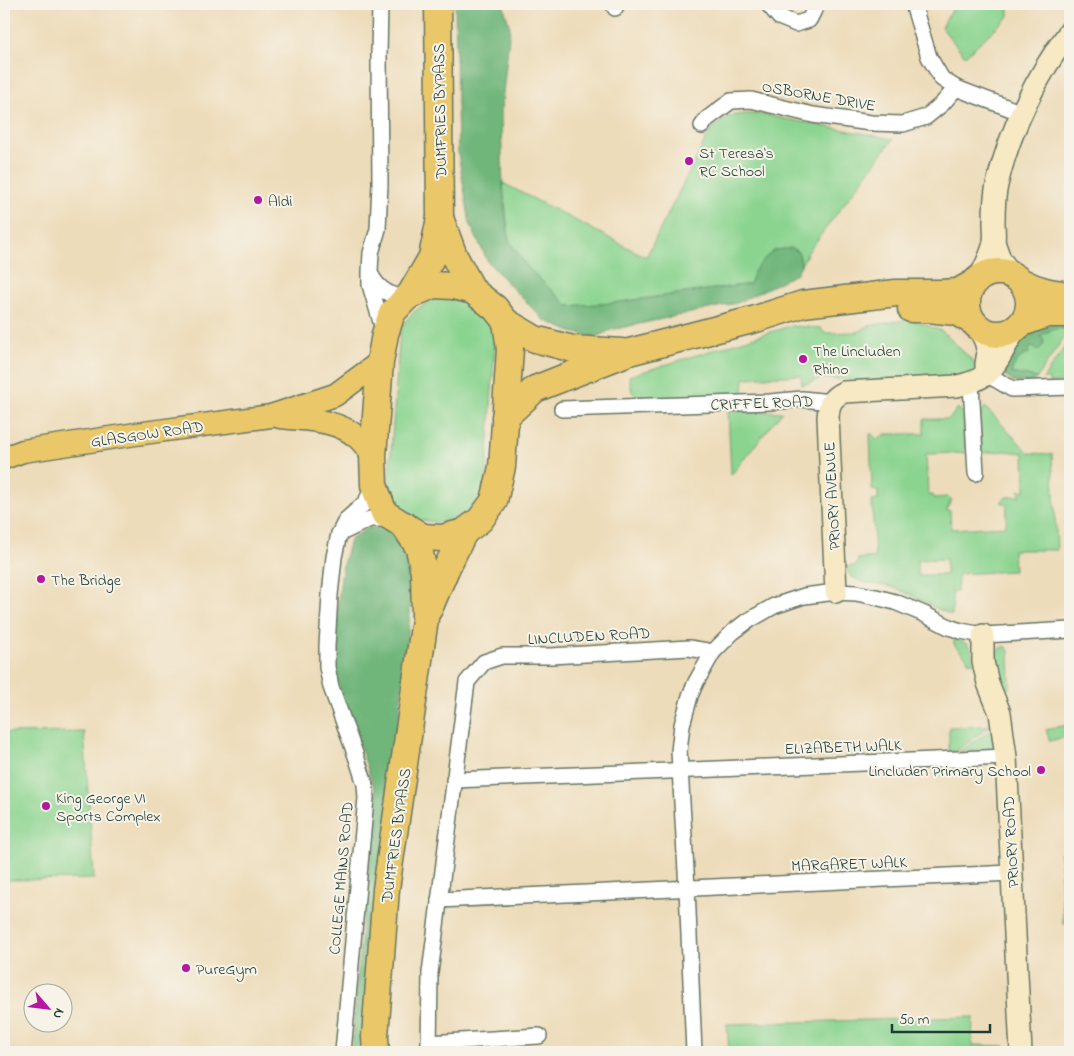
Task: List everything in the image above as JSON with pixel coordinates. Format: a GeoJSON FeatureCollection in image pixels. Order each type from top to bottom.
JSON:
{"type":"FeatureCollection","features":[{"type":"Feature","properties":{"kind":"highway","name":"DUMFRIES BYPASS"},"geometry":{"type":"LineString","coordinates":[[376,1052],[375,1037],[386,889],[425,619],[424,573],[419,548],[399,522],[384,513],[374,485],[373,456],[380,362],[385,334],[392,313],[408,297],[432,257],[440,218],[438,4]]}},
{"type":"Feature","properties":{"kind":"highway","name":"DUMFRIES BYPASS"},"geometry":{"type":"LineString","coordinates":[[440,218],[454,256],[473,291]]}},
{"type":"Feature","properties":{"kind":"highway"},"geometry":{"type":"LineString","coordinates":[[505,417],[535,389],[629,352],[756,319],[803,304],[896,293],[958,292],[989,272],[1000,271],[1036,289],[1054,294],[1070,295]]}},
{"type":"Feature","properties":{"kind":"highway"},"geometry":{"type":"LineString","coordinates":[[1016,278],[1026,288],[1030,304],[1028,314],[1019,326]]}},
{"type":"Feature","properties":{"kind":"highway"},"geometry":{"type":"LineString","coordinates":[[976,324],[968,311],[967,300],[969,291],[977,280]]}},
{"type":"Feature","properties":{"kind":"highway"},"geometry":{"type":"LineString","coordinates":[[408,297],[433,285],[453,286],[473,291],[495,308],[506,322],[535,339],[573,349],[629,352]]}},
{"type":"Feature","properties":{"kind":"highway"},"geometry":{"type":"LineString","coordinates":[[756,319],[808,318],[928,310],[956,312],[988,333],[999,334],[1008,333],[1047,314],[1070,314]]}},
{"type":"Feature","properties":{"kind":"highway"},"geometry":{"type":"LineString","coordinates":[[399,522],[422,537],[442,538],[464,532],[480,520],[494,501],[502,467],[510,349],[506,322]]}},
{"type":"Feature","properties":{"kind":"highway","name":"DUMFRIES BYPASS"},"geometry":{"type":"LineString","coordinates":[[425,619],[464,532]]}},
{"type":"Feature","properties":{"kind":"main road","name":"GLASGOW ROAD"},"geometry":{"type":"LineString","coordinates":[[10,453],[271,416],[335,395],[380,362]]}},
{"type":"Feature","properties":{"kind":"main road","name":"GLASGOW ROAD"},"geometry":{"type":"LineString","coordinates":[[271,416],[324,422],[343,428],[358,438],[373,456]]}},
{"type":"Feature","properties":{"kind":"street"},"geometry":{"type":"LineString","coordinates":[[380,4],[380,184],[378,229],[371,253],[370,285],[385,334]]}},
{"type":"Feature","properties":{"kind":"street"},"geometry":{"type":"LineString","coordinates":[[768,4],[779,17],[796,24],[808,20],[816,4]]}},
{"type":"Feature","properties":{"kind":"street"},"geometry":{"type":"LineString","coordinates":[[913,4],[930,57],[942,79],[956,88],[1022,113]]}},
{"type":"Feature","properties":{"kind":"street"},"geometry":{"type":"LineString","coordinates":[[977,280],[987,263],[994,242],[997,186],[1004,161],[1022,113],[1042,74],[1070,31]]}},
{"type":"Feature","properties":{"kind":"street","name":"OSBORNE DRIVE"},"geometry":{"type":"LineString","coordinates":[[702,126],[707,119],[731,101],[751,100],[813,115],[871,124],[903,124],[926,117],[942,104],[956,88]]}},
{"type":"Feature","properties":{"kind":"street"},"geometry":{"type":"LineString","coordinates":[[994,242],[1000,258],[1016,278]]}},
{"type":"Feature","properties":{"kind":"street"},"geometry":{"type":"LineString","coordinates":[[370,271],[375,282],[381,288],[393,296],[408,297]]}},
{"type":"Feature","properties":{"kind":"street"},"geometry":{"type":"LineString","coordinates":[[976,324],[985,341],[988,352],[986,364],[978,379],[976,472]]}},
{"type":"Feature","properties":{"kind":"street"},"geometry":{"type":"LineString","coordinates":[[978,379],[995,367],[1019,326]]}},
{"type":"Feature","properties":{"kind":"street"},"geometry":{"type":"LineString","coordinates":[[978,379],[997,380],[1012,390],[1070,387]]}},
{"type":"Feature","properties":{"kind":"street","name":"CRIFFEL ROAD"},"geometry":{"type":"LineString","coordinates":[[562,409],[802,399],[831,402],[836,396],[844,392],[957,386],[978,379]]}},
{"type":"Feature","properties":{"kind":"street","name":"PRIORY AVENUE"},"geometry":{"type":"LineString","coordinates":[[831,402],[828,417],[836,592]]}},
{"type":"Feature","properties":{"kind":"street","name":"COLLEGE MAINS ROAD"},"geometry":{"type":"LineString","coordinates":[[343,1052],[366,798],[365,784],[331,686],[327,667],[327,646],[334,557],[340,534],[346,520],[366,502],[374,485]]}},
{"type":"Feature","properties":{"kind":"street"},"geometry":{"type":"LineString","coordinates":[[340,534],[370,519],[399,522]]}},
{"type":"Feature","properties":{"kind":"street"},"geometry":{"type":"LineString","coordinates":[[694,1052],[679,751],[685,710],[696,682],[713,652],[746,622],[774,606],[804,596],[836,592],[856,593],[895,602],[949,627],[983,635],[1070,630]]}},
{"type":"Feature","properties":{"kind":"street","name":"PRIORY ROAD"},"geometry":{"type":"LineString","coordinates":[[983,635],[983,662],[988,684],[1000,713],[1006,757],[1021,1052]]}},
{"type":"Feature","properties":{"kind":"street","name":"LINCLUDEN ROAD"},"geometry":{"type":"LineString","coordinates":[[429,1047],[430,973],[467,682],[484,662],[502,656],[551,656],[688,648],[713,652]]}},
{"type":"Feature","properties":{"kind":"street","name":"ELIZABETH WALK"},"geometry":{"type":"LineString","coordinates":[[454,780],[1006,757]]}},
{"type":"Feature","properties":{"kind":"street","name":"MARGARET WALK"},"geometry":{"type":"LineString","coordinates":[[440,900],[1012,873]]}},
{"type":"Feature","properties":{"kind":"street"},"geometry":{"type":"LineString","coordinates":[[429,1047],[539,1036]]}},
{"type":"Feature","properties":{"kind":"green space"},"geometry":{"type":"Polygon","coordinates":[[[455,4],[503,4],[510,28],[501,112],[503,195],[509,241],[528,268],[568,306],[613,303],[750,284],[755,270],[775,250],[792,248],[799,253],[801,265],[796,274],[737,303],[611,330],[596,337],[571,332],[544,320],[488,262],[470,224],[458,153],[455,4]]]}},
{"type":"Feature","properties":{"kind":"green space"},"geometry":{"type":"Polygon","coordinates":[[[956,4],[1009,4],[1009,16],[965,56],[941,27],[956,4]]]}},
{"type":"Feature","properties":{"kind":"green space"},"geometry":{"type":"Polygon","coordinates":[[[759,114],[893,139],[808,252],[796,274],[750,284],[613,303],[568,306],[528,268],[509,241],[503,183],[646,257],[710,131],[728,116],[759,114]]]}},
{"type":"Feature","properties":{"kind":"green space"},"geometry":{"type":"Polygon","coordinates":[[[441,298],[461,301],[478,310],[490,324],[494,333],[495,344],[486,481],[477,500],[465,512],[450,520],[434,522],[419,519],[405,510],[395,497],[389,478],[400,331],[412,314],[428,303],[441,298]]]}},
{"type":"Feature","properties":{"kind":"green space"},"geometry":{"type":"Polygon","coordinates":[[[911,319],[942,331],[977,365],[973,372],[959,377],[863,381],[823,378],[802,385],[801,375],[744,378],[743,393],[641,400],[632,392],[629,376],[790,326],[821,328],[824,333],[858,332],[868,326],[911,319]]]}},
{"type":"Feature","properties":{"kind":"green space"},"geometry":{"type":"Polygon","coordinates":[[[1070,320],[1070,328],[1055,329],[1044,334],[1040,337],[1043,339],[1044,344],[1041,348],[1037,350],[1033,347],[1030,348],[1028,354],[1019,359],[1015,364],[1011,373],[1037,378],[1033,383],[1012,382],[1005,375],[1004,367],[1025,332],[1070,320]]]}},
{"type":"Feature","properties":{"kind":"green space"},"geometry":{"type":"Polygon","coordinates":[[[1058,328],[1066,330],[1070,328],[1037,378],[1011,373],[1022,355],[1045,332],[1058,328]]]}},
{"type":"Feature","properties":{"kind":"green space"},"geometry":{"type":"Polygon","coordinates":[[[1070,339],[1070,382],[1049,383],[1049,379],[1043,379],[1070,339]]]}},
{"type":"Feature","properties":{"kind":"green space"},"geometry":{"type":"Polygon","coordinates":[[[985,407],[1029,453],[1052,454],[1057,550],[1013,550],[1014,571],[958,574],[957,592],[952,592],[952,615],[892,587],[863,582],[851,576],[845,567],[857,565],[858,559],[875,557],[872,501],[878,500],[878,491],[872,490],[871,433],[877,439],[886,434],[924,434],[924,419],[949,419],[958,408],[962,412],[963,417],[965,453],[926,454],[928,495],[933,495],[934,498],[948,497],[952,500],[946,510],[950,511],[951,529],[1006,526],[1007,505],[1001,502],[1006,497],[1020,496],[1019,490],[1025,491],[1024,453],[1005,451],[982,453],[980,429],[982,412],[985,407]],[[946,559],[917,560],[917,575],[946,575],[946,559]]]}},
{"type":"Feature","properties":{"kind":"green space"},"geometry":{"type":"Polygon","coordinates":[[[728,410],[782,412],[731,475],[728,410]]]}},
{"type":"Feature","properties":{"kind":"green space"},"geometry":{"type":"Polygon","coordinates":[[[381,527],[401,538],[410,557],[414,577],[363,1052],[351,1052],[376,793],[337,680],[334,649],[343,564],[350,540],[367,528],[381,527]]]}},
{"type":"Feature","properties":{"kind":"green space"},"geometry":{"type":"Polygon","coordinates":[[[954,640],[967,644],[971,650],[973,663],[968,661],[955,646],[954,640]]]}},
{"type":"Feature","properties":{"kind":"green space"},"geometry":{"type":"Polygon","coordinates":[[[1006,646],[1009,651],[1010,687],[1008,689],[993,666],[994,654],[998,649],[1006,646]]]}},
{"type":"Feature","properties":{"kind":"green space"},"geometry":{"type":"Polygon","coordinates":[[[1070,724],[1070,736],[1050,741],[1046,730],[1070,724]]]}},
{"type":"Feature","properties":{"kind":"green space"},"geometry":{"type":"Polygon","coordinates":[[[990,726],[955,752],[949,752],[949,727],[990,726]]]}},
{"type":"Feature","properties":{"kind":"green space"},"geometry":{"type":"Polygon","coordinates":[[[991,730],[994,745],[989,750],[959,752],[991,730]]]}},
{"type":"Feature","properties":{"kind":"green space","name":"King George VI Sports Complex"},"geometry":{"type":"Polygon","coordinates":[[[84,732],[94,879],[4,880],[4,733],[84,732]]]}},
{"type":"Feature","properties":{"kind":"green space"},"geometry":{"type":"Polygon","coordinates":[[[1070,852],[1070,924],[1063,924],[1060,853],[1070,852]]]}},
{"type":"Feature","properties":{"kind":"green space"},"geometry":{"type":"Polygon","coordinates":[[[973,1017],[972,1045],[1005,1046],[1006,1052],[729,1052],[727,1024],[973,1017]]]}},
{"type":"Feature","properties":{"kind":"place","name":"St Teresa's RC School"},"geometry":{"type":"Point","coordinates":[689,161]}},
{"type":"Feature","properties":{"kind":"place","name":"Aldi"},"geometry":{"type":"Point","coordinates":[258,200]}},
{"type":"Feature","properties":{"kind":"place","name":"The Lincluden Rhino"},"geometry":{"type":"Point","coordinates":[803,359]}},
{"type":"Feature","properties":{"kind":"place","name":"The Bridge"},"geometry":{"type":"Point","coordinates":[41,579]}},
{"type":"Feature","properties":{"kind":"place","name":"Lincluden Primary School"},"geometry":{"type":"Point","coordinates":[1041,770]}},
{"type":"Feature","properties":{"kind":"place","name":"King George VI Sports Complex"},"geometry":{"type":"Point","coordinates":[46,806]}},
{"type":"Feature","properties":{"kind":"place","name":"PureGym"},"geometry":{"type":"Point","coordinates":[186,968]}}]}
